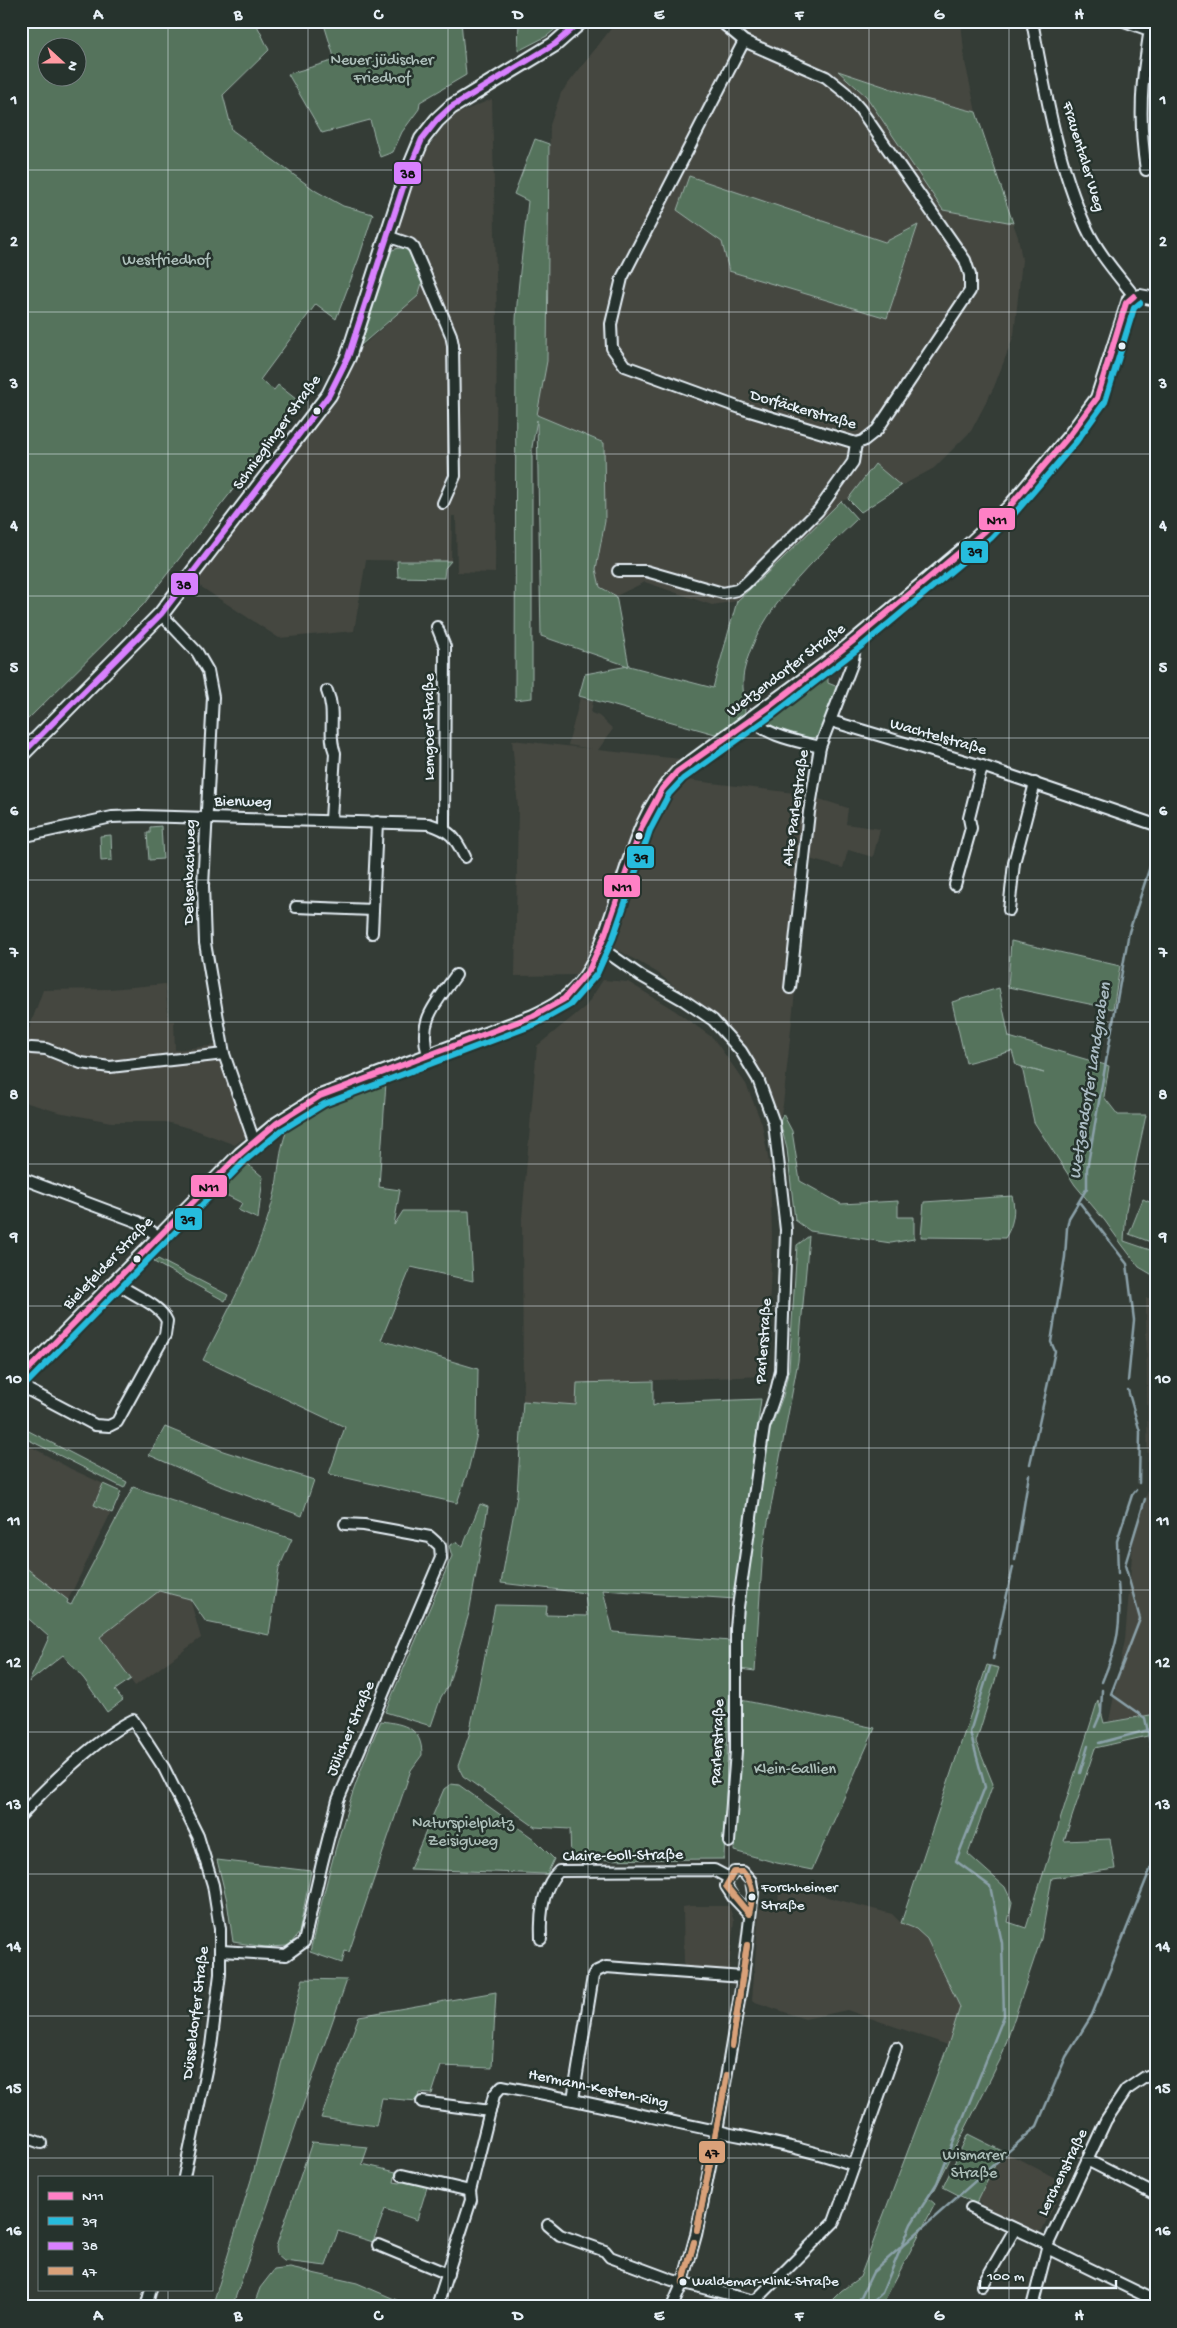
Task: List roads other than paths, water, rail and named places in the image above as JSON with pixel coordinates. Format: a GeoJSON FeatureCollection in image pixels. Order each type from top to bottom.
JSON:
{"type":"FeatureCollection","features":[{"type":"Feature","properties":{"kind":"main road","name":"Schnieglinger Straße"},"geometry":{"type":"LineString","coordinates":[[21,755],[161,614],[329,395],[348,358],[412,161],[422,139],[437,120],[462,99],[555,44],[580,21]]}},
{"type":"Feature","properties":{"kind":"street","name":"Dorfäckerstraße"},"geometry":{"type":"LineString","coordinates":[[720,21],[744,41],[817,72],[846,93],[860,109],[965,260],[970,275],[970,291],[876,430],[863,441],[856,443],[743,409],[625,366],[612,348],[612,324],[622,278],[744,41]]}},
{"type":"Feature","properties":{"kind":"street","name":"Frauentaler Weg"},"geometry":{"type":"LineString","coordinates":[[1032,21],[1056,133],[1086,228],[1104,257],[1134,296]]}},
{"type":"Feature","properties":{"kind":"street"},"geometry":{"type":"LineString","coordinates":[[1124,21],[1151,26],[1141,87],[1140,114],[1146,170]]}},
{"type":"Feature","properties":{"kind":"street"},"geometry":{"type":"LineString","coordinates":[[387,236],[410,244],[414,248],[451,335],[455,476],[444,502]]}},
{"type":"Feature","properties":{"kind":"street"},"geometry":{"type":"LineString","coordinates":[[1134,296],[1156,299]]}},
{"type":"Feature","properties":{"kind":"street","name":"Wetzendorfer Straße"},"geometry":{"type":"LineString","coordinates":[[454,1046],[544,1011],[564,999],[584,978],[600,948],[639,832],[654,800],[677,772],[752,719],[856,638],[985,531],[1021,494],[1069,436],[1096,398],[1126,304],[1134,296]]}},
{"type":"Feature","properties":{"kind":"street"},"geometry":{"type":"LineString","coordinates":[[618,571],[646,571],[723,593],[736,590],[745,584],[818,511],[853,462],[856,443]]}},
{"type":"Feature","properties":{"kind":"street","name":"Delsenbachweg"},"geometry":{"type":"LineString","coordinates":[[161,614],[197,652],[208,671],[213,697],[203,886],[205,943],[224,1054],[254,1141]]}},
{"type":"Feature","properties":{"kind":"street","name":"Lemgoer Straße"},"geometry":{"type":"LineString","coordinates":[[437,627],[445,647],[444,829]]}},
{"type":"Feature","properties":{"kind":"street","name":"Alte Parlerstraße"},"geometry":{"type":"LineString","coordinates":[[790,988],[809,812],[820,747],[852,664],[856,638]]}},
{"type":"Feature","properties":{"kind":"street"},"geometry":{"type":"LineString","coordinates":[[327,691],[333,704],[331,744],[336,753],[331,820]]}},
{"type":"Feature","properties":{"kind":"street"},"geometry":{"type":"LineString","coordinates":[[752,719],[770,732],[820,747]]}},
{"type":"Feature","properties":{"kind":"street","name":"Wachtelstraße"},"geometry":{"type":"LineString","coordinates":[[831,722],[982,766],[1156,825]]}},
{"type":"Feature","properties":{"kind":"street"},"geometry":{"type":"LineString","coordinates":[[955,885],[971,828],[969,818],[982,766]]}},
{"type":"Feature","properties":{"kind":"street"},"geometry":{"type":"LineString","coordinates":[[1009,910],[1014,863],[1035,783]]}},
{"type":"Feature","properties":{"kind":"street","name":"Bienweg"},"geometry":{"type":"LineString","coordinates":[[21,837],[112,817],[331,820],[429,824],[444,829]]}},
{"type":"Feature","properties":{"kind":"street"},"geometry":{"type":"LineString","coordinates":[[372,933],[377,822]]}},
{"type":"Feature","properties":{"kind":"street"},"geometry":{"type":"LineString","coordinates":[[444,829],[455,838],[465,857]]}},
{"type":"Feature","properties":{"kind":"street"},"geometry":{"type":"LineString","coordinates":[[296,907],[373,910]]}},
{"type":"Feature","properties":{"kind":"street","name":"Parlerstraße"},"geometry":{"type":"LineString","coordinates":[[600,948],[713,1020],[741,1051],[758,1079],[774,1123],[786,1230],[781,1371],[764,1427],[738,1607],[736,1630],[736,1750],[729,1842]]}},
{"type":"Feature","properties":{"kind":"street"},"geometry":{"type":"LineString","coordinates":[[428,1055],[424,1041],[425,1025],[432,1008],[456,975]]}},
{"type":"Feature","properties":{"kind":"street","name":"Bielefelder Straße"},"geometry":{"type":"LineString","coordinates":[[21,1377],[158,1236],[254,1141],[296,1110],[320,1096],[454,1046]]}},
{"type":"Feature","properties":{"kind":"street"},"geometry":{"type":"LineString","coordinates":[[31,1048],[46,1049],[81,1063],[110,1067],[224,1054]]}},
{"type":"Feature","properties":{"kind":"street"},"geometry":{"type":"LineString","coordinates":[[21,1178],[138,1222],[158,1236]]}},
{"type":"Feature","properties":{"kind":"street"},"geometry":{"type":"LineString","coordinates":[[21,1386],[95,1425],[110,1426],[117,1422],[165,1335],[167,1321],[157,1308],[125,1291],[114,1281]]}},
{"type":"Feature","properties":{"kind":"street","name":"Jülicher Straße"},"geometry":{"type":"LineString","coordinates":[[221,1951],[286,1955],[304,1942],[338,1800],[441,1558],[440,1546],[430,1537],[364,1525],[345,1524]]}},
{"type":"Feature","properties":{"kind":"street","name":"Düsseldorfer Straße"},"geometry":{"type":"LineString","coordinates":[[21,1815],[119,1727],[134,1720],[164,1768],[198,1836],[213,1885],[220,1929],[221,1951],[211,2046],[184,2176]]}},
{"type":"Feature","properties":{"kind":"street","name":"Claire-Goll-Straße"},"geometry":{"type":"LineString","coordinates":[[540,1939],[540,1912],[553,1876],[559,1871],[714,1870],[728,1878]]}},
{"type":"Feature","properties":{"kind":"street"},"geometry":{"type":"LineString","coordinates":[[672,2307],[683,2282],[699,2222],[717,2131],[743,1977],[752,1893],[751,1881],[743,1872],[734,1872],[728,1878],[726,1886],[749,1914]]}},
{"type":"Feature","properties":{"kind":"street"},"geometry":{"type":"LineString","coordinates":[[573,2099],[593,1976],[596,1971],[606,1967],[743,1977]]}},
{"type":"Feature","properties":{"kind":"street"},"geometry":{"type":"LineString","coordinates":[[548,2225],[560,2235],[605,2251],[610,2257],[672,2280],[751,2300],[760,2298],[834,2222],[896,2048]]}},
{"type":"Feature","properties":{"kind":"street","name":"Lerchenstraße"},"geometry":{"type":"LineString","coordinates":[[1032,2307],[1047,2246],[1087,2160],[1118,2100],[1135,2083],[1156,2073]]}},
{"type":"Feature","properties":{"kind":"street","name":"Hermann-Kesten-Ring"},"geometry":{"type":"LineString","coordinates":[[445,2307],[438,2303],[471,2200],[470,2192],[494,2095],[502,2086],[573,2099],[607,2109],[654,2116],[811,2151],[854,2165]]}},
{"type":"Feature","properties":{"kind":"street"},"geometry":{"type":"LineString","coordinates":[[422,2102],[490,2111]]}},
{"type":"Feature","properties":{"kind":"street"},"geometry":{"type":"LineString","coordinates":[[21,2136],[41,2143]]}},
{"type":"Feature","properties":{"kind":"street"},"geometry":{"type":"LineString","coordinates":[[1087,2160],[1156,2195]]}},
{"type":"Feature","properties":{"kind":"street"},"geometry":{"type":"LineString","coordinates":[[402,2175],[470,2192]]}},
{"type":"Feature","properties":{"kind":"street"},"geometry":{"type":"LineString","coordinates":[[971,2208],[1156,2301]]}},
{"type":"Feature","properties":{"kind":"street"},"geometry":{"type":"LineString","coordinates":[[982,2286],[1015,2229]]}},
{"type":"Feature","properties":{"kind":"street"},"geometry":{"type":"LineString","coordinates":[[378,2245],[448,2274]]}},
{"type":"Feature","properties":{"kind":"street"},"geometry":{"type":"LineString","coordinates":[[146,2307],[151,2290]]}},
{"type":"Feature","properties":{"kind":"waterway","name":"Wetzendorfer Landgraben"},"geometry":{"type":"LineString","coordinates":[[1030,1464],[1055,1351],[1051,1342],[1065,1257],[1069,1218],[1087,1188],[1087,1169],[1129,932],[1156,848]]}},
{"type":"Feature","properties":{"kind":"waterway"},"geometry":{"type":"LineString","coordinates":[[1080,1203],[1127,1264],[1134,1320],[1128,1381]]}},
{"type":"Feature","properties":{"kind":"waterway"},"geometry":{"type":"LineString","coordinates":[[1128,1390],[1140,1432],[1139,1483]]}},
{"type":"Feature","properties":{"kind":"waterway","name":"Wetzendorfer Landgraben"},"geometry":{"type":"LineString","coordinates":[[1015,1560],[1029,1475]]}},
{"type":"Feature","properties":{"kind":"waterway"},"geometry":{"type":"LineString","coordinates":[[1118,1574],[1117,1541],[1132,1495],[1136,1490]]}},
{"type":"Feature","properties":{"kind":"waterway","name":"Wetzendorfer Landgraben"},"geometry":{"type":"LineString","coordinates":[[1145,1499],[1125,1565],[1140,1619],[1111,1694],[1145,1718],[1156,1771]]}},
{"type":"Feature","properties":{"kind":"waterway","name":"Wetzendorfer Landgraben"},"geometry":{"type":"LineString","coordinates":[[993,1659],[1013,1567]]}},
{"type":"Feature","properties":{"kind":"waterway"},"geometry":{"type":"LineString","coordinates":[[1102,1682],[1118,1634],[1118,1583]]}},
{"type":"Feature","properties":{"kind":"waterway","name":"Wetzendorfer Landgraben"},"geometry":{"type":"LineString","coordinates":[[866,2307],[882,2293],[911,2224],[937,2183],[1004,2016],[1002,1943],[990,1886],[956,1861],[985,1787],[970,1732],[990,1667]]}},
{"type":"Feature","properties":{"kind":"waterway"},"geometry":{"type":"LineString","coordinates":[[1095,1727],[1101,1713],[1102,1690]]}},
{"type":"Feature","properties":{"kind":"waterway"},"geometry":{"type":"LineString","coordinates":[[1099,1743],[1156,1728]]}},
{"type":"Feature","properties":{"kind":"waterway"},"geometry":{"type":"LineString","coordinates":[[1080,1773],[1088,1746]]}},
{"type":"Feature","properties":{"kind":"waterway","name":"Wetzendorfer Landgraben"},"geometry":{"type":"LineString","coordinates":[[856,2307],[873,2272],[1037,2126],[1066,2057],[1092,2015],[1156,1855]]}},
{"type":"Feature","properties":{"kind":"place","name":"Forchheimer Straße"},"geometry":{"type":"Point","coordinates":[752,1897]}},
{"type":"Feature","properties":{"kind":"place","name":"Waldemar-Klink-Straße"},"geometry":{"type":"Point","coordinates":[683,2282]}},
{"type":"Feature","properties":{"kind":"park label","name":"Neuer jüdischer Friedhof"},"geometry":{"type":"Point","coordinates":[382,70]}},
{"type":"Feature","properties":{"kind":"park label","name":"Westfriedhof"},"geometry":{"type":"Point","coordinates":[166,261]}},
{"type":"Feature","properties":{"kind":"park label","name":"Klein-Gallien"},"geometry":{"type":"Point","coordinates":[795,1770]}},
{"type":"Feature","properties":{"kind":"park label","name":"Naturspielplatz Zeisigweg"},"geometry":{"type":"Point","coordinates":[463,1833]}},
{"type":"Feature","properties":{"kind":"park label","name":"Wismarer Straße"},"geometry":{"type":"Point","coordinates":[974,2165]}}]}
